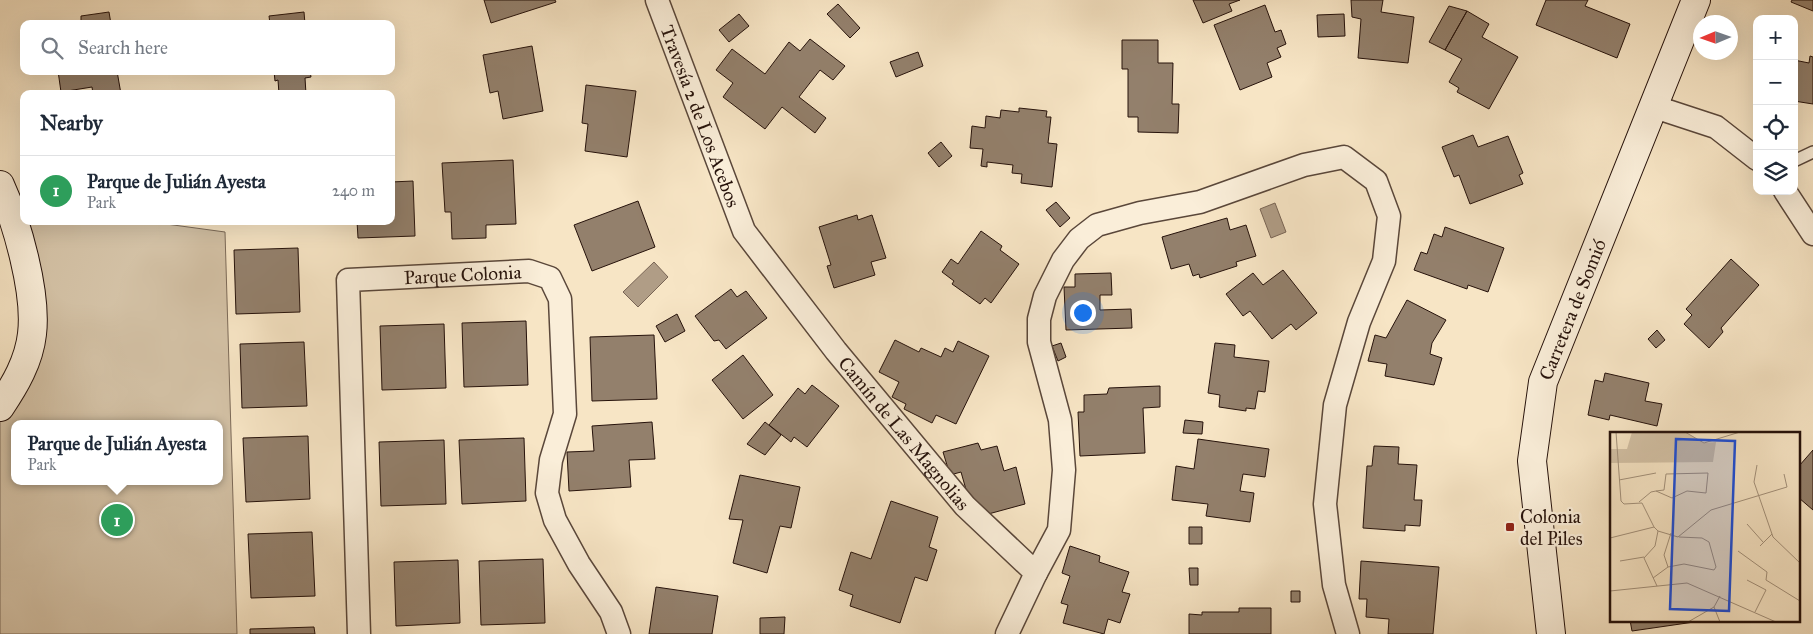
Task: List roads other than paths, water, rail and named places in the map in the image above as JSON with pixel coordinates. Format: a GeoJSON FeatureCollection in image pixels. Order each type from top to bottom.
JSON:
{"type":"FeatureCollection","features":[{"type":"Feature","properties":{"kind":"street","name":"Travesía 2 de Los Acebos"},"geometry":{"type":"LineString","coordinates":[[657,0],[744,231]]}},
{"type":"Feature","properties":{"kind":"street","name":"Carretera de Somió"},"geometry":{"type":"LineString","coordinates":[[1551,634],[1532,461],[1543,382],[1696,0]]}},
{"type":"Feature","properties":{"kind":"street"},"geometry":{"type":"LineString","coordinates":[[1652,106],[1716,127],[1753,156]]}},
{"type":"Feature","properties":{"kind":"street"},"geometry":{"type":"LineString","coordinates":[[1007,634],[1059,530],[1064,470],[1060,420],[1039,342],[1039,319],[1045,296],[1063,260],[1079,239],[1097,225],[1140,213],[1200,202],[1304,165],[1344,157],[1376,181],[1389,216],[1384,261],[1359,322],[1335,405],[1325,504],[1334,585],[1348,634]]}},
{"type":"Feature","properties":{"kind":"street"},"geometry":{"type":"LineString","coordinates":[[0,185],[8,203],[30,287],[32,334],[18,380],[0,407]]}},
{"type":"Feature","properties":{"kind":"street"},"geometry":{"type":"LineString","coordinates":[[1788,195],[1813,234]]}},
{"type":"Feature","properties":{"kind":"street","name":"Camín de Las Magnolias"},"geometry":{"type":"LineString","coordinates":[[744,231],[836,351],[965,506],[1036,573]]}},
{"type":"Feature","properties":{"kind":"street","name":"Parque Colonia"},"geometry":{"type":"LineString","coordinates":[[359,634],[348,280],[529,271],[550,278],[560,299],[565,414],[552,460],[547,493],[555,520],[579,564],[611,612],[619,634]]}},
{"type":"Feature","properties":{"kind":"lane"},"geometry":{"type":"LineString","coordinates":[[1798,159],[1813,152]]}},
{"type":"Feature","properties":{"kind":"place","name":"Parque de Julián Ayesta"},"geometry":{"type":"Point","coordinates":[117,520]}},
{"type":"Feature","properties":{"kind":"place","name":"Colonia del Piles"},"geometry":{"type":"Point","coordinates":[1510,527]}}]}
